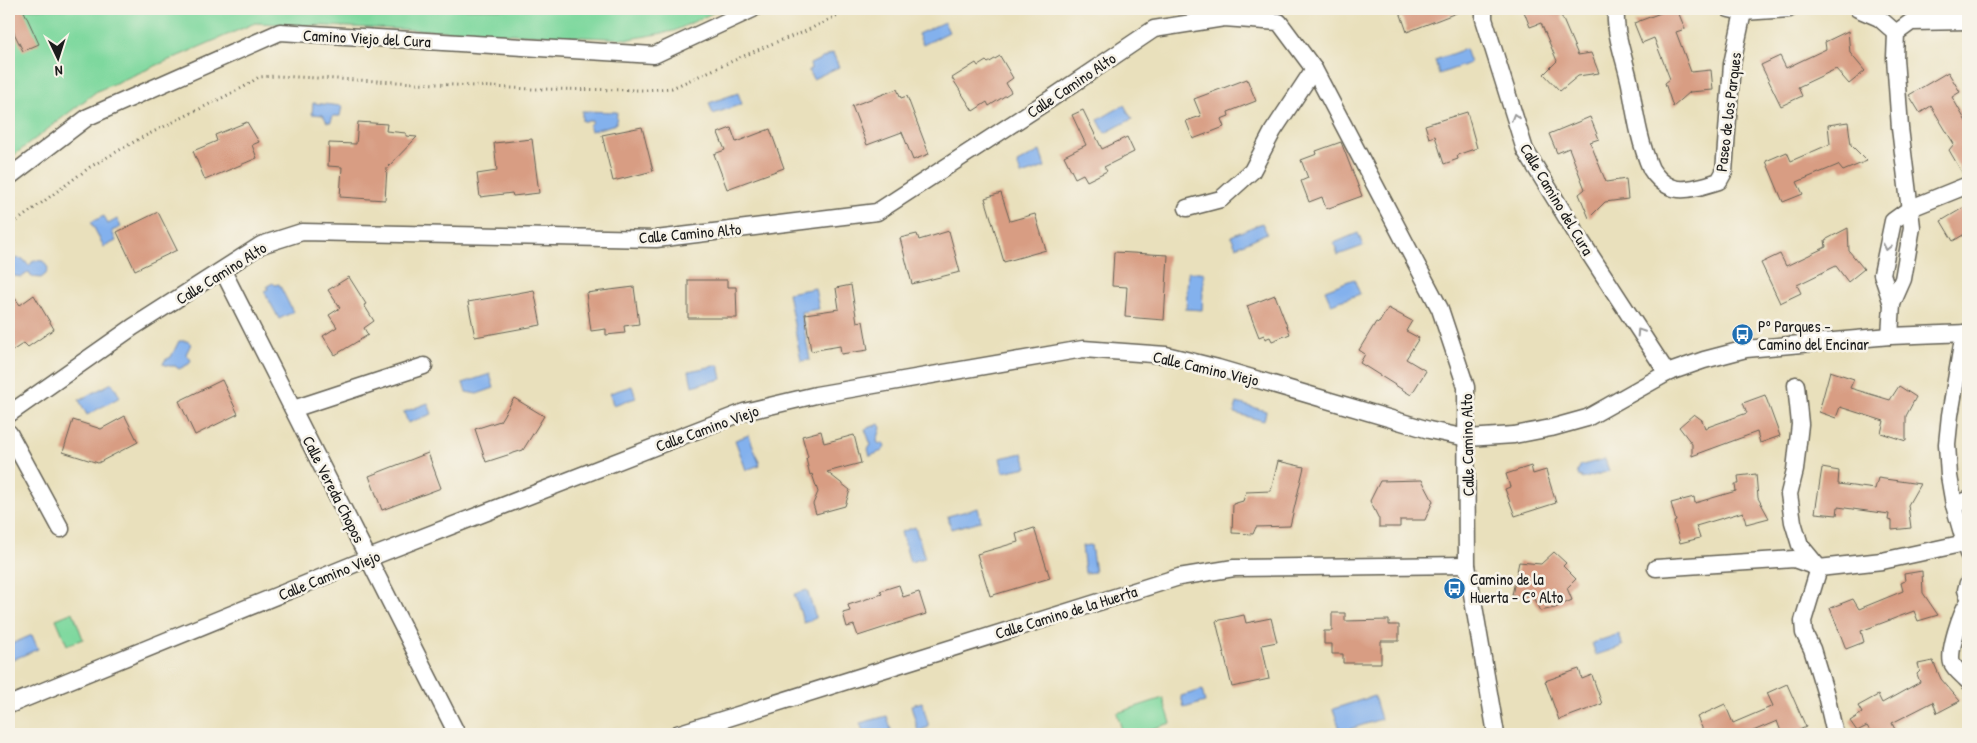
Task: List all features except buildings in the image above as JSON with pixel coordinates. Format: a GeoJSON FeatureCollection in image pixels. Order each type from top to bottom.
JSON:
{"type":"FeatureCollection","features":[{"type":"Feature","properties":{"kind":"street","name":"Camino Viejo del Cura"},"geometry":{"type":"LineString","coordinates":[[9,178],[88,117],[280,32],[654,55],[753,9]]}},
{"type":"Feature","properties":{"kind":"street","name":"Calle Camino del Cura"},"geometry":{"type":"LineString","coordinates":[[1484,9],[1484,19],[1525,150],[1576,233],[1667,373]]}},
{"type":"Feature","properties":{"kind":"street","name":"Paseo de los Parques"},"geometry":{"type":"LineString","coordinates":[[1616,9],[1615,21],[1630,84],[1634,115],[1652,171],[1660,180],[1672,188],[1698,188],[1719,181],[1724,172],[1736,11],[1789,9]]}},
{"type":"Feature","properties":{"kind":"street"},"geometry":{"type":"LineString","coordinates":[[1858,9],[1878,18],[1896,33]]}},
{"type":"Feature","properties":{"kind":"street","name":"Calle Camino Alto"},"geometry":{"type":"LineString","coordinates":[[9,414],[133,328],[261,245],[302,232],[656,239],[877,212],[1154,29],[1224,18],[1279,22],[1314,69],[1440,309],[1466,387],[1467,565],[1496,734]]}},
{"type":"Feature","properties":{"kind":"street"},"geometry":{"type":"LineString","coordinates":[[1896,33],[1911,22],[1968,21]]}},
{"type":"Feature","properties":{"kind":"street"},"geometry":{"type":"LineString","coordinates":[[1890,336],[1892,304],[1903,278],[1912,228],[1900,128],[1895,58],[1896,33]]}},
{"type":"Feature","properties":{"kind":"street"},"geometry":{"type":"LineString","coordinates":[[1187,208],[1221,199],[1252,171],[1273,131],[1314,69]]}},
{"type":"Feature","properties":{"kind":"street"},"geometry":{"type":"LineString","coordinates":[[1911,208],[1968,185]]}},
{"type":"Feature","properties":{"kind":"street","name":"Calle Vereda Chopos"},"geometry":{"type":"LineString","coordinates":[[223,271],[457,734]]}},
{"type":"Feature","properties":{"kind":"street"},"geometry":{"type":"LineString","coordinates":[[1467,438],[1514,435],[1551,428],[1587,418],[1667,373],[1746,349],[1890,336],[1966,333],[1950,415],[1947,444],[1949,476],[1961,502],[1967,549],[1820,568],[1794,559],[1656,568]]}},
{"type":"Feature","properties":{"kind":"street","name":"Calle Camino Viejo"},"geometry":{"type":"LineString","coordinates":[[9,705],[369,558],[744,412],[816,395],[1083,349],[1166,355],[1218,368],[1429,430],[1467,438]]}},
{"type":"Feature","properties":{"kind":"street"},"geometry":{"type":"LineString","coordinates":[[292,409],[424,366]]}},
{"type":"Feature","properties":{"kind":"street"},"geometry":{"type":"LineString","coordinates":[[1796,385],[1800,424],[1795,470],[1789,494],[1793,522],[1800,545],[1820,568]]}},
{"type":"Feature","properties":{"kind":"street"},"geometry":{"type":"LineString","coordinates":[[9,433],[61,529]]}},
{"type":"Feature","properties":{"kind":"street","name":"Calle Camino de la Huerta"},"geometry":{"type":"LineString","coordinates":[[677,734],[1179,577],[1234,568],[1467,565]]}},
{"type":"Feature","properties":{"kind":"street"},"geometry":{"type":"LineString","coordinates":[[1820,568],[1803,621],[1804,633],[1812,649],[1826,695],[1834,734]]}},
{"type":"Feature","properties":{"kind":"street"},"geometry":{"type":"LineString","coordinates":[[1968,582],[1966,590],[1968,595]]}},
{"type":"Feature","properties":{"kind":"street"},"geometry":{"type":"LineString","coordinates":[[1968,603],[1964,609],[1951,654],[1952,664],[1968,681]]}},
{"type":"Feature","properties":{"kind":"path"},"geometry":{"type":"LineString","coordinates":[[9,227],[90,168],[139,139],[244,87],[259,77],[278,76],[533,89],[646,90],[672,88],[770,44],[804,32],[850,9]]}},
{"type":"Feature","properties":{"kind":"green space"},"geometry":{"type":"Polygon","coordinates":[[[9,9],[721,9],[674,31],[630,39],[255,23],[97,91],[9,159],[9,9]]]}},
{"type":"Feature","properties":{"kind":"green space"},"geometry":{"type":"Polygon","coordinates":[[[73,612],[83,639],[67,645],[56,619],[73,612]]]}},
{"type":"Feature","properties":{"kind":"green space"},"geometry":{"type":"Polygon","coordinates":[[[1163,698],[1171,723],[1135,734],[1123,734],[1117,713],[1163,698]]]}},
{"type":"Feature","properties":{"kind":"water"},"geometry":{"type":"Polygon","coordinates":[[[944,22],[949,32],[923,45],[918,34],[944,22]]]}},
{"type":"Feature","properties":{"kind":"water"},"geometry":{"type":"Polygon","coordinates":[[[1465,49],[1470,63],[1439,74],[1435,60],[1465,49]]]}},
{"type":"Feature","properties":{"kind":"water"},"geometry":{"type":"Polygon","coordinates":[[[833,53],[839,67],[813,79],[808,70],[811,69],[810,64],[833,53]]]}},
{"type":"Feature","properties":{"kind":"water"},"geometry":{"type":"Polygon","coordinates":[[[738,93],[742,104],[713,114],[709,103],[738,93]]]}},
{"type":"Feature","properties":{"kind":"water"},"geometry":{"type":"Polygon","coordinates":[[[313,103],[342,106],[340,116],[333,116],[331,122],[327,122],[323,115],[312,114],[313,103]]]}},
{"type":"Feature","properties":{"kind":"water"},"geometry":{"type":"Polygon","coordinates":[[[1124,105],[1132,119],[1105,133],[1098,120],[1124,105]]]}},
{"type":"Feature","properties":{"kind":"water"},"geometry":{"type":"Polygon","coordinates":[[[582,111],[617,112],[616,124],[591,131],[589,125],[593,121],[582,121],[582,111]]]}},
{"type":"Feature","properties":{"kind":"water"},"geometry":{"type":"Polygon","coordinates":[[[1040,151],[1045,167],[1021,175],[1017,163],[1040,151]]]}},
{"type":"Feature","properties":{"kind":"water"},"geometry":{"type":"Polygon","coordinates":[[[104,216],[108,224],[117,219],[121,227],[112,231],[116,241],[104,247],[91,222],[104,216]]]}},
{"type":"Feature","properties":{"kind":"water"},"geometry":{"type":"Polygon","coordinates":[[[1262,223],[1267,233],[1236,247],[1231,236],[1262,223]]]}},
{"type":"Feature","properties":{"kind":"water"},"geometry":{"type":"Polygon","coordinates":[[[1358,233],[1363,246],[1338,255],[1334,243],[1358,233]]]}},
{"type":"Feature","properties":{"kind":"water"},"geometry":{"type":"Polygon","coordinates":[[[16,258],[23,259],[29,266],[34,260],[43,261],[48,268],[46,274],[41,278],[32,277],[29,272],[22,277],[14,276],[11,272],[11,263],[16,258]]]}},
{"type":"Feature","properties":{"kind":"water"},"geometry":{"type":"Polygon","coordinates":[[[1188,272],[1204,273],[1202,310],[1186,309],[1188,272]]]}},
{"type":"Feature","properties":{"kind":"water"},"geometry":{"type":"Polygon","coordinates":[[[1354,279],[1360,294],[1331,304],[1325,290],[1354,279]]]}},
{"type":"Feature","properties":{"kind":"water"},"geometry":{"type":"Polygon","coordinates":[[[273,283],[275,285],[279,284],[293,312],[279,319],[264,291],[268,289],[267,286],[273,283]]]}},
{"type":"Feature","properties":{"kind":"water"},"geometry":{"type":"Polygon","coordinates":[[[815,288],[819,309],[801,312],[810,360],[801,361],[788,293],[815,288]]]}},
{"type":"Feature","properties":{"kind":"water"},"geometry":{"type":"Polygon","coordinates":[[[179,341],[187,341],[191,344],[186,354],[191,360],[189,364],[179,369],[175,366],[163,364],[165,360],[171,357],[179,341]]]}},
{"type":"Feature","properties":{"kind":"water"},"geometry":{"type":"Polygon","coordinates":[[[719,365],[722,379],[692,386],[689,371],[719,365]]]}},
{"type":"Feature","properties":{"kind":"water"},"geometry":{"type":"Polygon","coordinates":[[[490,374],[494,388],[477,394],[466,392],[463,383],[490,374]]]}},
{"type":"Feature","properties":{"kind":"water"},"geometry":{"type":"Polygon","coordinates":[[[112,383],[120,397],[87,415],[79,400],[112,383]]]}},
{"type":"Feature","properties":{"kind":"water"},"geometry":{"type":"Polygon","coordinates":[[[632,386],[636,398],[613,405],[610,393],[632,386]]]}},
{"type":"Feature","properties":{"kind":"water"},"geometry":{"type":"Polygon","coordinates":[[[428,403],[432,414],[408,423],[404,412],[428,403]]]}},
{"type":"Feature","properties":{"kind":"water"},"geometry":{"type":"Polygon","coordinates":[[[1237,403],[1266,411],[1264,421],[1234,413],[1237,403]]]}},
{"type":"Feature","properties":{"kind":"water"},"geometry":{"type":"Polygon","coordinates":[[[879,424],[881,428],[877,441],[879,444],[883,443],[885,447],[882,451],[870,456],[868,449],[871,445],[865,429],[879,424]]]}},
{"type":"Feature","properties":{"kind":"water"},"geometry":{"type":"Polygon","coordinates":[[[749,435],[760,465],[746,470],[735,440],[749,435]]]}},
{"type":"Feature","properties":{"kind":"water"},"geometry":{"type":"Polygon","coordinates":[[[1023,453],[1027,467],[1003,472],[1000,458],[1023,453]]]}},
{"type":"Feature","properties":{"kind":"water"},"geometry":{"type":"Polygon","coordinates":[[[1605,459],[1609,471],[1582,479],[1581,476],[1579,477],[1577,471],[1580,469],[1579,466],[1605,459]]]}},
{"type":"Feature","properties":{"kind":"water"},"geometry":{"type":"Polygon","coordinates":[[[978,508],[981,521],[951,529],[948,516],[978,508]]]}},
{"type":"Feature","properties":{"kind":"water"},"geometry":{"type":"Polygon","coordinates":[[[915,527],[925,558],[910,562],[901,532],[915,527]]]}},
{"type":"Feature","properties":{"kind":"water"},"geometry":{"type":"Polygon","coordinates":[[[1091,545],[1095,572],[1085,573],[1082,546],[1091,545]]]}},
{"type":"Feature","properties":{"kind":"water"},"geometry":{"type":"Polygon","coordinates":[[[807,590],[816,618],[804,623],[794,594],[807,590]]]}},
{"type":"Feature","properties":{"kind":"water"},"geometry":{"type":"Polygon","coordinates":[[[1619,634],[1623,646],[1596,655],[1592,643],[1619,634]]]}},
{"type":"Feature","properties":{"kind":"water"},"geometry":{"type":"Polygon","coordinates":[[[32,635],[38,649],[10,661],[9,645],[32,635]]]}},
{"type":"Feature","properties":{"kind":"water"},"geometry":{"type":"Polygon","coordinates":[[[1202,690],[1205,702],[1184,708],[1181,696],[1202,690]]]}},
{"type":"Feature","properties":{"kind":"water"},"geometry":{"type":"Polygon","coordinates":[[[1374,696],[1381,719],[1341,732],[1333,709],[1374,696]]]}},
{"type":"Feature","properties":{"kind":"water"},"geometry":{"type":"Polygon","coordinates":[[[922,702],[929,727],[918,731],[911,705],[922,702]]]}},
{"type":"Feature","properties":{"kind":"water"},"geometry":{"type":"Polygon","coordinates":[[[887,716],[892,733],[864,734],[860,723],[887,716]]]}},
{"type":"Feature","properties":{"kind":"place","name":"Pº Parques - Camino del Encinar"},"geometry":{"type":"Point","coordinates":[1742,335]}},
{"type":"Feature","properties":{"kind":"place","name":"Camino de la Huerta - Cº Alto"},"geometry":{"type":"Point","coordinates":[1454,588]}}]}
